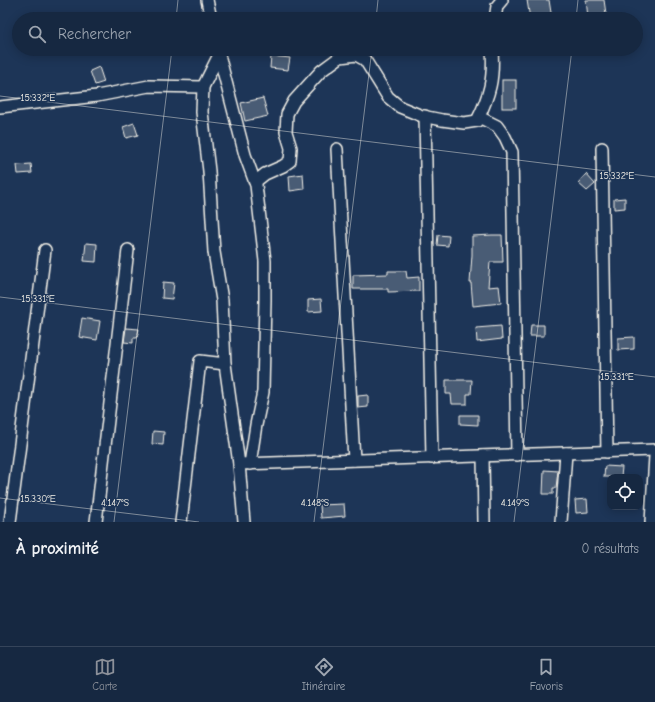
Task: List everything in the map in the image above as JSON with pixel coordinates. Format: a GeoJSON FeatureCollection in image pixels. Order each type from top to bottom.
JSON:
{"type":"FeatureCollection","features":[{"type":"Feature","properties":{"kind":"street"},"geometry":{"type":"LineString","coordinates":[[208,0],[210,12]]}},
{"type":"Feature","properties":{"kind":"street"},"geometry":{"type":"LineString","coordinates":[[496,12],[497,6],[502,0]]}},
{"type":"Feature","properties":{"kind":"street"},"geometry":{"type":"LineString","coordinates":[[216,56],[203,87],[202,112],[209,171],[214,252],[222,300],[225,364],[245,464],[244,522]]}},
{"type":"Feature","properties":{"kind":"street"},"geometry":{"type":"LineString","coordinates":[[219,56],[245,155],[255,182],[265,261],[263,392],[256,425],[245,464]]}},
{"type":"Feature","properties":{"kind":"street"},"geometry":{"type":"LineString","coordinates":[[255,182],[265,174],[283,166],[290,161],[291,148],[286,132],[287,114],[294,101],[322,71],[340,57],[348,56]]}},
{"type":"Feature","properties":{"kind":"street"},"geometry":{"type":"LineString","coordinates":[[358,56],[365,60],[388,98],[400,107],[425,116],[464,123],[477,121],[485,105],[490,91],[493,68],[492,56]]}},
{"type":"Feature","properties":{"kind":"street"},"geometry":{"type":"LineString","coordinates":[[0,106],[97,96],[149,86],[203,87]]}},
{"type":"Feature","properties":{"kind":"street"},"geometry":{"type":"LineString","coordinates":[[425,116],[432,458]]}},
{"type":"Feature","properties":{"kind":"street"},"geometry":{"type":"LineString","coordinates":[[479,117],[497,126],[505,137],[512,152],[517,455]]}},
{"type":"Feature","properties":{"kind":"street"},"geometry":{"type":"LineString","coordinates":[[602,148],[607,452]]}},
{"type":"Feature","properties":{"kind":"street"},"geometry":{"type":"LineString","coordinates":[[337,149],[354,460]]}},
{"type":"Feature","properties":{"kind":"street"},"geometry":{"type":"LineString","coordinates":[[10,522],[45,250]]}},
{"type":"Feature","properties":{"kind":"street"},"geometry":{"type":"LineString","coordinates":[[96,522],[128,250]]}},
{"type":"Feature","properties":{"kind":"street"},"geometry":{"type":"LineString","coordinates":[[181,522],[200,361],[225,364]]}},
{"type":"Feature","properties":{"kind":"street"},"geometry":{"type":"LineString","coordinates":[[245,464],[655,450]]}},
{"type":"Feature","properties":{"kind":"street"},"geometry":{"type":"LineString","coordinates":[[561,522],[566,453]]}},
{"type":"Feature","properties":{"kind":"street"},"geometry":{"type":"LineString","coordinates":[[483,456],[484,522]]}},
{"type":"Feature","properties":{"kind":"street"},"geometry":{"type":"LineString","coordinates":[[651,522],[655,456]]}},
{"type":"Feature","properties":{"kind":"building"},"geometry":{"type":"Polygon","coordinates":[[[527,0],[549,0],[551,12],[529,12],[527,0]]]}},
{"type":"Feature","properties":{"kind":"building"},"geometry":{"type":"Polygon","coordinates":[[[586,0],[604,0],[606,12],[587,12],[586,0]]]}},
{"type":"Feature","properties":{"kind":"building"},"geometry":{"type":"Polygon","coordinates":[[[271,56],[290,58],[288,70],[270,68],[271,56]]]}},
{"type":"Feature","properties":{"kind":"building"},"geometry":{"type":"Polygon","coordinates":[[[99,67],[104,82],[95,85],[90,71],[99,67]]]}},
{"type":"Feature","properties":{"kind":"building"},"geometry":{"type":"Polygon","coordinates":[[[502,80],[516,80],[516,108],[502,108],[502,80]]]}},
{"type":"Feature","properties":{"kind":"building"},"geometry":{"type":"Polygon","coordinates":[[[263,98],[268,116],[245,121],[241,103],[263,98]]]}},
{"type":"Feature","properties":{"kind":"building"},"geometry":{"type":"Polygon","coordinates":[[[134,123],[138,135],[126,138],[123,127],[134,123]]]}},
{"type":"Feature","properties":{"kind":"building"},"geometry":{"type":"Polygon","coordinates":[[[31,164],[32,173],[18,174],[17,165],[31,164]]]}},
{"type":"Feature","properties":{"kind":"building"},"geometry":{"type":"Polygon","coordinates":[[[303,174],[304,189],[290,191],[289,176],[303,174]]]}},
{"type":"Feature","properties":{"kind":"building"},"geometry":{"type":"Polygon","coordinates":[[[586,174],[595,184],[587,191],[578,183],[586,174]]]}},
{"type":"Feature","properties":{"kind":"building"},"geometry":{"type":"Polygon","coordinates":[[[625,198],[625,208],[614,209],[614,199],[625,198]]]}},
{"type":"Feature","properties":{"kind":"building"},"geometry":{"type":"Polygon","coordinates":[[[438,235],[449,236],[448,246],[437,245],[438,235]]]}},
{"type":"Feature","properties":{"kind":"building"},"geometry":{"type":"Polygon","coordinates":[[[502,235],[503,262],[490,262],[488,287],[499,286],[501,303],[473,306],[470,283],[472,236],[502,235]]]}},
{"type":"Feature","properties":{"kind":"building"},"geometry":{"type":"Polygon","coordinates":[[[86,243],[97,244],[96,262],[84,261],[86,243]]]}},
{"type":"Feature","properties":{"kind":"building"},"geometry":{"type":"Polygon","coordinates":[[[388,271],[406,271],[407,278],[419,277],[419,291],[388,292],[388,289],[353,289],[353,275],[388,274],[388,271]]]}},
{"type":"Feature","properties":{"kind":"building"},"geometry":{"type":"Polygon","coordinates":[[[163,282],[174,283],[172,299],[162,298],[163,282]]]}},
{"type":"Feature","properties":{"kind":"building"},"geometry":{"type":"Polygon","coordinates":[[[321,299],[322,311],[308,312],[308,300],[321,299]]]}},
{"type":"Feature","properties":{"kind":"building"},"geometry":{"type":"Polygon","coordinates":[[[82,318],[100,321],[97,340],[79,337],[82,318]]]}},
{"type":"Feature","properties":{"kind":"building"},"geometry":{"type":"Polygon","coordinates":[[[531,325],[544,325],[544,336],[530,336],[531,325]]]}},
{"type":"Feature","properties":{"kind":"building"},"geometry":{"type":"Polygon","coordinates":[[[501,326],[502,339],[477,342],[476,328],[501,326]]]}},
{"type":"Feature","properties":{"kind":"building"},"geometry":{"type":"Polygon","coordinates":[[[126,328],[139,329],[137,338],[133,338],[133,343],[124,342],[126,328]]]}},
{"type":"Feature","properties":{"kind":"building"},"geometry":{"type":"Polygon","coordinates":[[[634,337],[634,349],[618,350],[618,338],[634,337]]]}},
{"type":"Feature","properties":{"kind":"building"},"geometry":{"type":"Polygon","coordinates":[[[446,380],[472,380],[471,394],[467,394],[467,404],[452,404],[451,394],[446,394],[446,380]]]}},
{"type":"Feature","properties":{"kind":"building"},"geometry":{"type":"Polygon","coordinates":[[[368,395],[368,407],[358,408],[358,396],[368,395]]]}},
{"type":"Feature","properties":{"kind":"building"},"geometry":{"type":"Polygon","coordinates":[[[460,415],[478,415],[478,425],[460,424],[460,415]]]}},
{"type":"Feature","properties":{"kind":"building"},"geometry":{"type":"Polygon","coordinates":[[[153,431],[164,432],[163,445],[152,444],[153,431]]]}},
{"type":"Feature","properties":{"kind":"building"},"geometry":{"type":"Polygon","coordinates":[[[605,466],[622,467],[621,474],[607,474],[607,477],[604,477],[605,466]]]}},
{"type":"Feature","properties":{"kind":"building"},"geometry":{"type":"Polygon","coordinates":[[[544,470],[558,471],[556,488],[553,488],[553,494],[543,494],[544,470]]]}},
{"type":"Feature","properties":{"kind":"building"},"geometry":{"type":"Polygon","coordinates":[[[587,499],[588,512],[576,513],[575,500],[587,499]]]}},
{"type":"Feature","properties":{"kind":"building"},"geometry":{"type":"Polygon","coordinates":[[[344,504],[345,516],[321,518],[320,505],[344,504]]]}}]}
